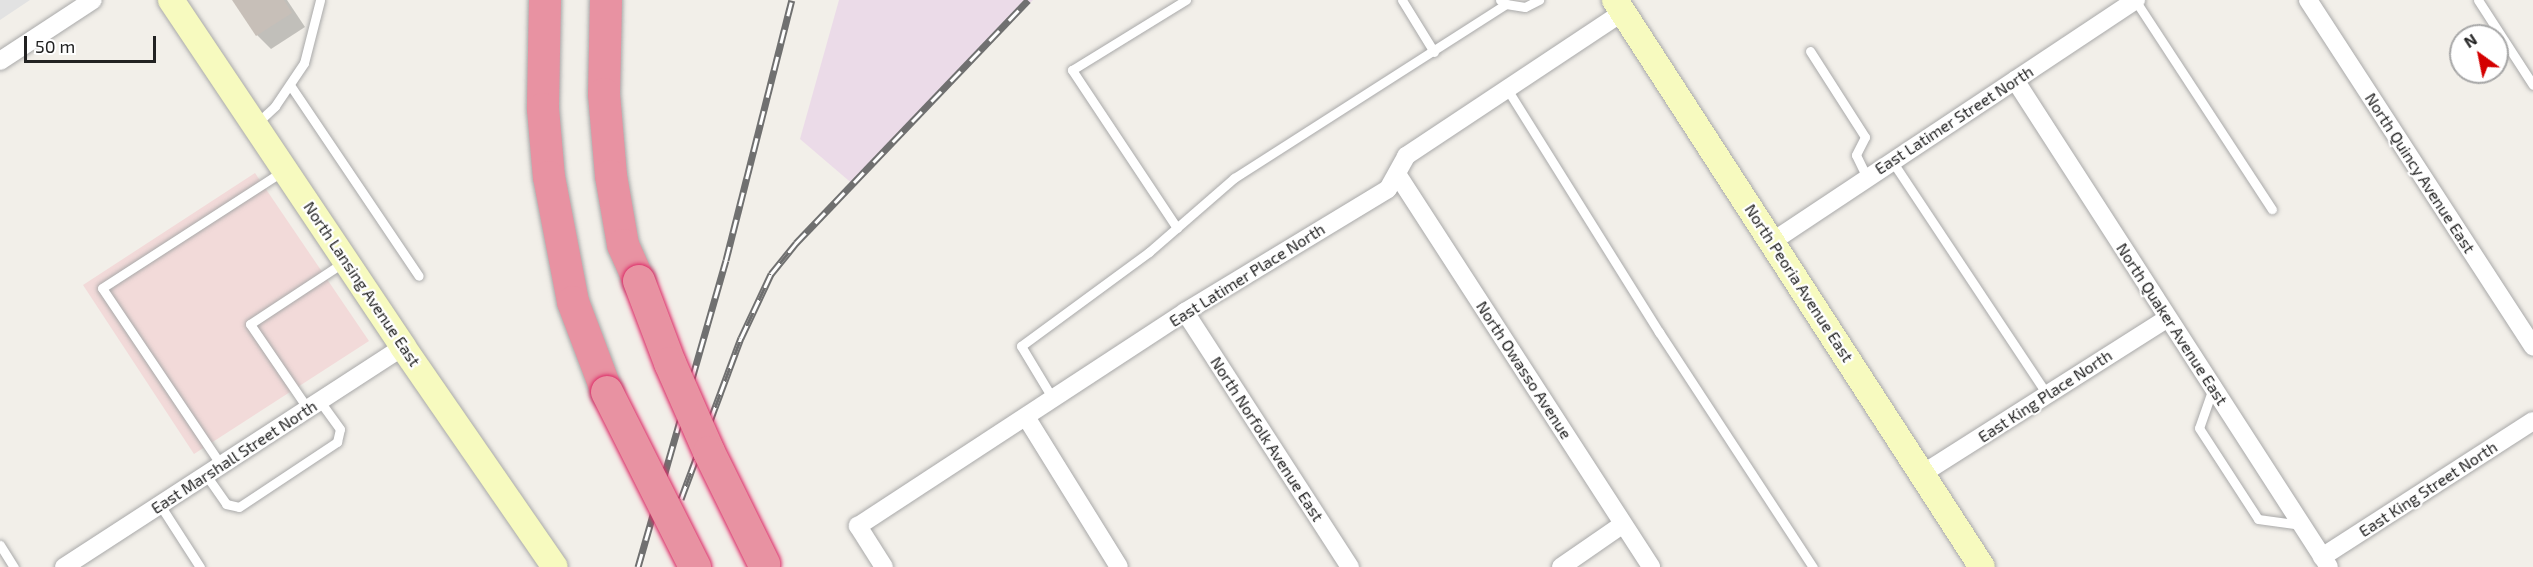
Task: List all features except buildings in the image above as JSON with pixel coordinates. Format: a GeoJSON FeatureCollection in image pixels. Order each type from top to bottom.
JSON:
{"type":"FeatureCollection","features":[{"type":"Feature","properties":{"kind":"highway"},"geometry":{"type":"LineString","coordinates":[[545,0],[543,108],[549,177],[573,302],[607,392],[695,567]]}},
{"type":"Feature","properties":{"kind":"highway"},"geometry":{"type":"LineString","coordinates":[[606,0],[604,94],[611,176],[623,244],[670,363],[709,452],[765,565]]}},
{"type":"Feature","properties":{"kind":"highway"},"geometry":{"type":"LineString","coordinates":[[604,94],[624,0]]}},
{"type":"Feature","properties":{"kind":"street"},"geometry":{"type":"LineString","coordinates":[[0,61],[93,0]]}},
{"type":"Feature","properties":{"kind":"street","name":"North Lansing Avenue East"},"geometry":{"type":"LineString","coordinates":[[171,0],[555,567]]}},
{"type":"Feature","properties":{"kind":"street","name":"East Latimer Street North"},"geometry":{"type":"LineString","coordinates":[[1773,241],[2136,0]]}},
{"type":"Feature","properties":{"kind":"street","name":"North Quincy Avenue East"},"geometry":{"type":"LineString","coordinates":[[2308,0],[2533,346]]}},
{"type":"Feature","properties":{"kind":"street","name":"East Latimer Place North"},"geometry":{"type":"LineString","coordinates":[[884,567],[858,525],[1185,312],[1388,189],[1406,156],[1508,89],[1619,6]]}},
{"type":"Feature","properties":{"kind":"street","name":"North Peoria Avenue East"},"geometry":{"type":"LineString","coordinates":[[1619,6],[1982,567]]}},
{"type":"Feature","properties":{"kind":"street","name":"North Quaker Avenue East"},"geometry":{"type":"LineString","coordinates":[[2014,80],[2326,562]]}},
{"type":"Feature","properties":{"kind":"street","name":"North Owasso Avenue"},"geometry":{"type":"LineString","coordinates":[[1397,174],[1651,567]]}},
{"type":"Feature","properties":{"kind":"street","name":"North Norfolk Avenue East"},"geometry":{"type":"LineString","coordinates":[[1185,312],[1350,567]]}},
{"type":"Feature","properties":{"kind":"street","name":"East King Place North"},"geometry":{"type":"LineString","coordinates":[[1922,474],[2168,318]]}},
{"type":"Feature","properties":{"kind":"street","name":"East Marshall Street North"},"geometry":{"type":"LineString","coordinates":[[64,567],[404,347]]}},
{"type":"Feature","properties":{"kind":"street"},"geometry":{"type":"LineString","coordinates":[[1026,417],[1119,567]]}},
{"type":"Feature","properties":{"kind":"street","name":"East King Street North"},"geometry":{"type":"LineString","coordinates":[[2326,562],[2533,421]]}},
{"type":"Feature","properties":{"kind":"street"},"geometry":{"type":"LineString","coordinates":[[1561,567],[1623,524]]}},
{"type":"Feature","properties":{"kind":"lane"},"geometry":{"type":"LineString","coordinates":[[255,125],[275,106],[304,63],[320,0]]}},
{"type":"Feature","properties":{"kind":"lane"},"geometry":{"type":"LineString","coordinates":[[1177,228],[1072,70],[1186,0]]}},
{"type":"Feature","properties":{"kind":"lane"},"geometry":{"type":"LineString","coordinates":[[1402,0],[1434,52]]}},
{"type":"Feature","properties":{"kind":"lane"},"geometry":{"type":"LineString","coordinates":[[1053,399],[1021,346],[1149,252],[1234,178],[1434,52],[1503,2],[1525,7],[1539,0]]}},
{"type":"Feature","properties":{"kind":"lane"},"geometry":{"type":"LineString","coordinates":[[2136,0],[2272,209]]}},
{"type":"Feature","properties":{"kind":"lane"},"geometry":{"type":"LineString","coordinates":[[2478,0],[2533,85]]}},
{"type":"Feature","properties":{"kind":"lane"},"geometry":{"type":"LineString","coordinates":[[1810,51],[1865,136],[1856,155],[1867,178]]}},
{"type":"Feature","properties":{"kind":"lane"},"geometry":{"type":"LineString","coordinates":[[290,85],[419,276]]}},
{"type":"Feature","properties":{"kind":"lane"},"geometry":{"type":"LineString","coordinates":[[1508,89],[1659,332],[1813,567]]}},
{"type":"Feature","properties":{"kind":"lane"},"geometry":{"type":"LineString","coordinates":[[1892,161],[2047,394]]}},
{"type":"Feature","properties":{"kind":"lane"},"geometry":{"type":"LineString","coordinates":[[285,170],[102,288],[214,470],[226,504],[239,507],[337,442],[340,429],[314,405],[250,324],[346,260]]}},
{"type":"Feature","properties":{"kind":"lane"},"geometry":{"type":"LineString","coordinates":[[2213,388],[2199,428],[2258,519],[2302,525]]}},
{"type":"Feature","properties":{"kind":"lane"},"geometry":{"type":"LineString","coordinates":[[160,505],[200,567]]}},
{"type":"Feature","properties":{"kind":"lane"},"geometry":{"type":"LineString","coordinates":[[0,545],[14,567]]}},
{"type":"Feature","properties":{"kind":"shaded area"},"geometry":{"type":"Polygon","coordinates":[[[0,0],[30,0],[0,20],[0,0]]]}},
{"type":"Feature","properties":{"kind":"shaded area"},"geometry":{"type":"Polygon","coordinates":[[[839,0],[1033,0],[855,186],[800,139],[839,0]]]}},
{"type":"Feature","properties":{"kind":"shaded area"},"geometry":{"type":"Polygon","coordinates":[[[255,173],[369,341],[194,454],[83,285],[255,173]]]}},
{"type":"Feature","properties":{"kind":"railway"},"geometry":{"type":"LineString","coordinates":[[638,567],[726,260],[792,0]]}},
{"type":"Feature","properties":{"kind":"railway"},"geometry":{"type":"LineString","coordinates":[[681,499],[741,338],[771,274],[796,243],[1028,0]]}}]}
